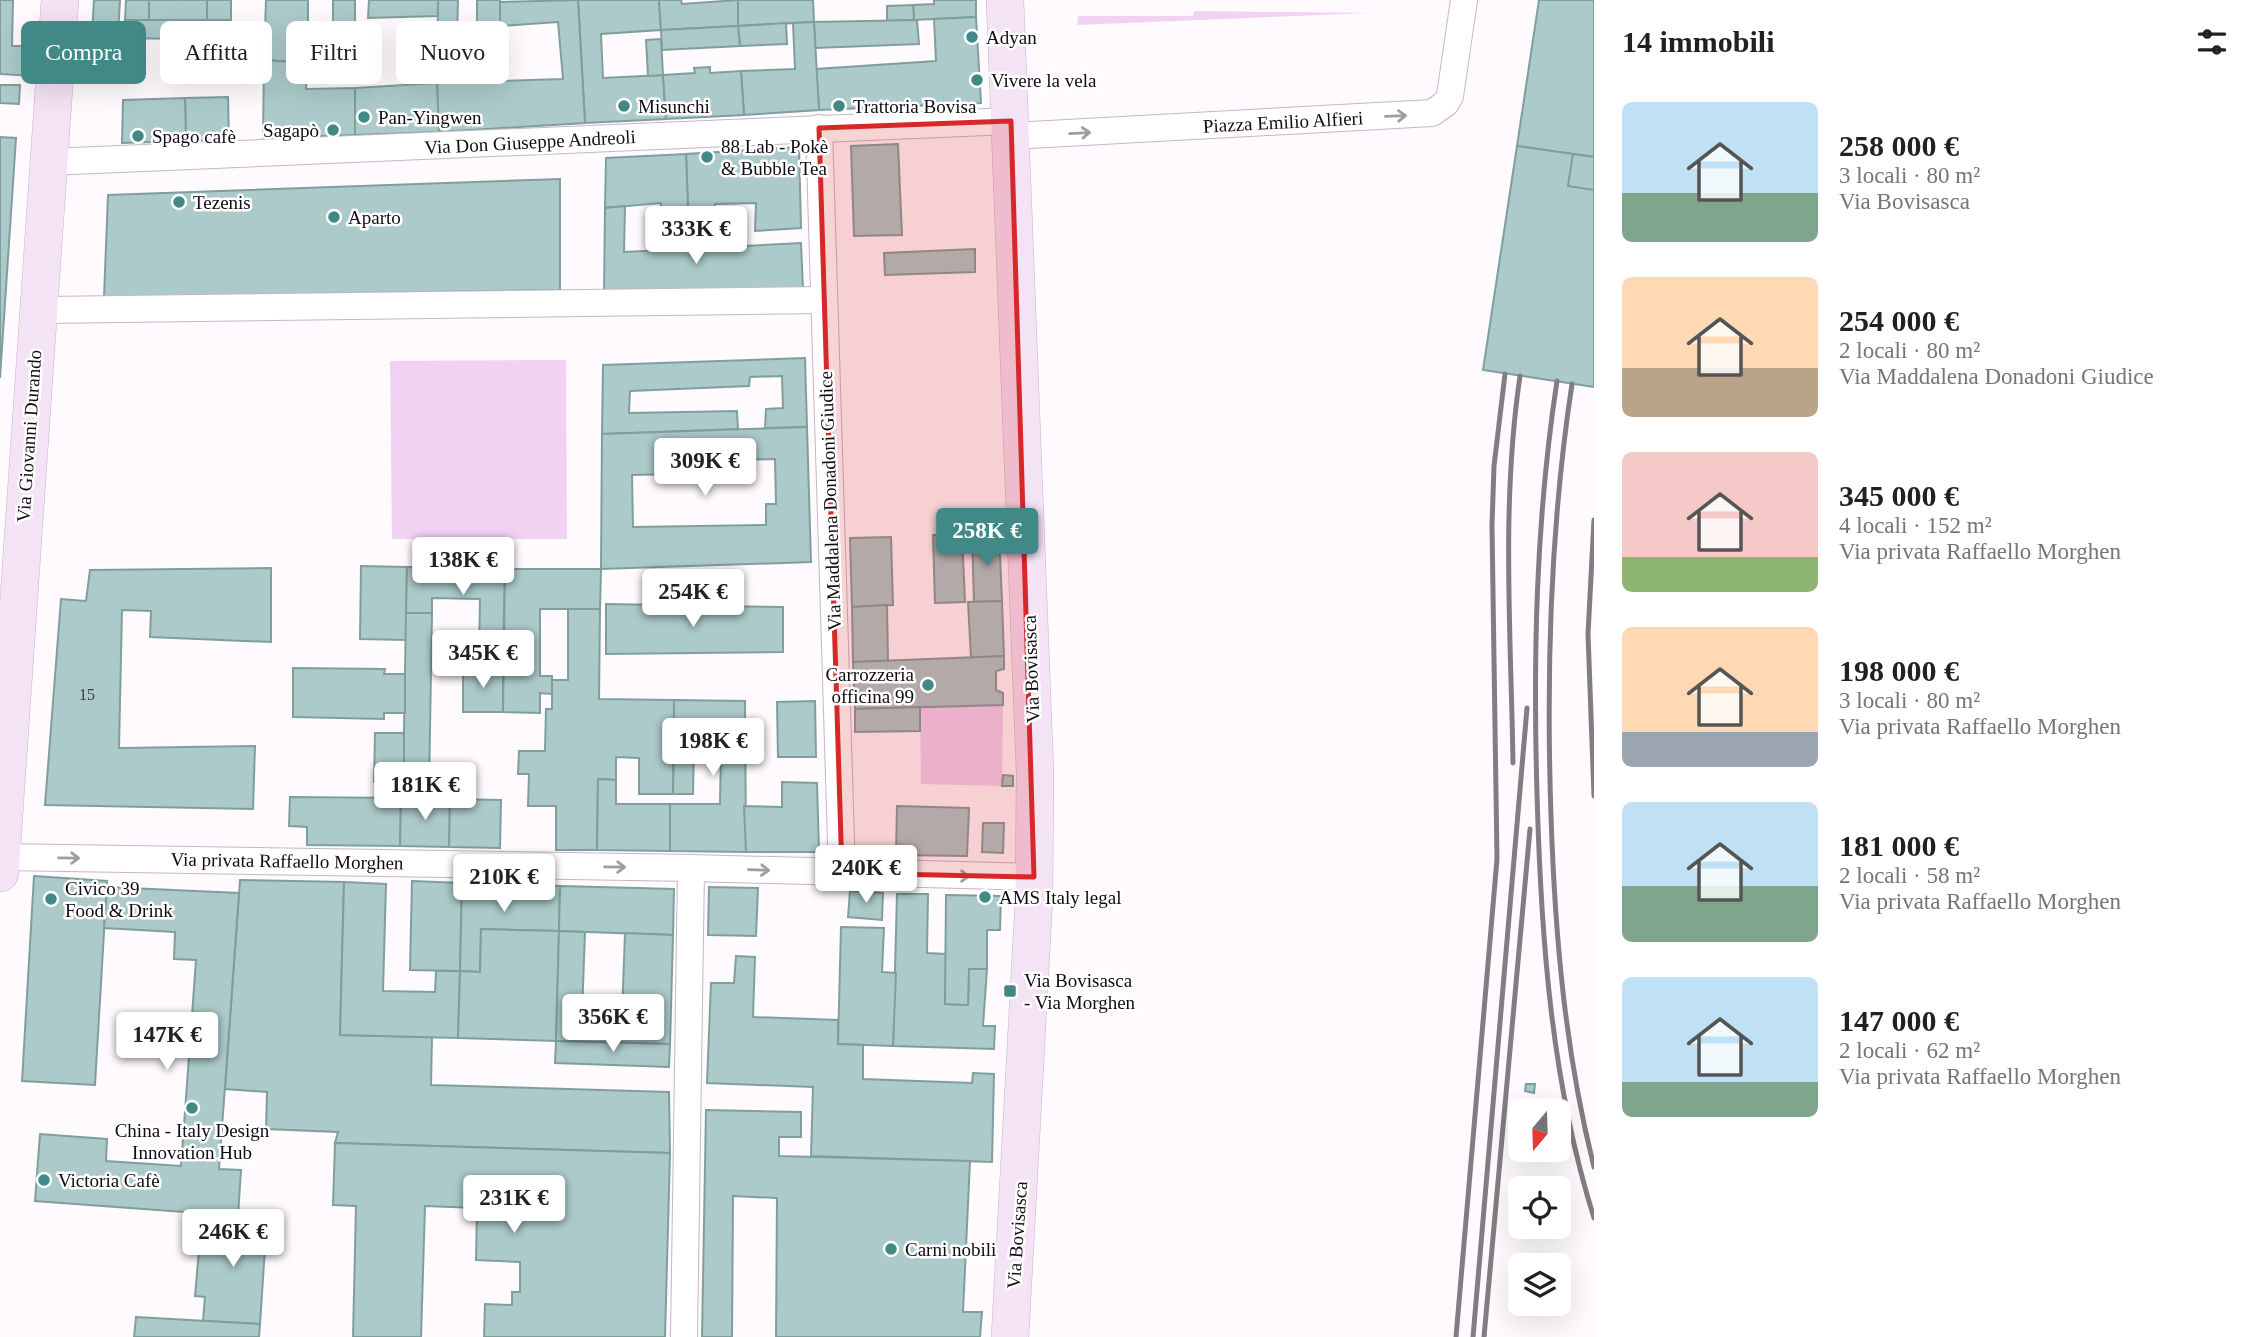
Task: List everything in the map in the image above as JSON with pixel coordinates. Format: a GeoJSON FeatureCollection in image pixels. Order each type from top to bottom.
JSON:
{"type":"FeatureCollection","features":[{"type":"Feature","properties":{"kind":"street","name":"Via Giovanni Durando"},"geometry":{"type":"LineString","coordinates":[[1,865],[8,641],[60,0]]}},
{"type":"Feature","properties":{"kind":"street","name":"Via Bovisasca"},"geometry":{"type":"LineString","coordinates":[[1005,0],[1035,760],[1034,877],[1018,1225],[1010,1337]]}},
{"type":"Feature","properties":{"kind":"street","name":"Piazza Emilio Alfieri"},"geometry":{"type":"LineString","coordinates":[[1011,128],[1432,113],[1446,103],[1450,96],[1464,0]]}},
{"type":"Feature","properties":{"kind":"street","name":"Via Don Giuseppe Andreoli"},"geometry":{"type":"LineString","coordinates":[[48,162],[819,128],[1011,128]]}},
{"type":"Feature","properties":{"kind":"street","name":"Via Maddalena Donadoni Giudice"},"geometry":{"type":"LineString","coordinates":[[819,128],[842,873]]}},
{"type":"Feature","properties":{"kind":"street"},"geometry":{"type":"LineString","coordinates":[[44,310],[824,300]]}},
{"type":"Feature","properties":{"kind":"street","name":"Via privata Raffaello Morghen"},"geometry":{"type":"LineString","coordinates":[[1,865],[691,868],[1034,877]]}},
{"type":"Feature","properties":{"kind":"street"},"geometry":{"type":"LineString","coordinates":[[684,1337],[691,868]]}},
{"type":"Feature","properties":{"kind":"highlighted area"},"geometry":{"type":"Polygon","coordinates":[[[1011,121],[1034,877],[842,873],[819,128],[1011,121]]]}},
{"type":"Feature","properties":{"kind":"shaded area"},"geometry":{"type":"Polygon","coordinates":[[[1194,11],[1369,13],[1077,25],[1078,16],[1193,16],[1194,11]]]}},
{"type":"Feature","properties":{"kind":"shaded area"},"geometry":{"type":"Polygon","coordinates":[[[566,360],[567,539],[392,539],[390,361],[566,360]]]}},
{"type":"Feature","properties":{"kind":"shaded area"},"geometry":{"type":"Polygon","coordinates":[[[1003,705],[1002,786],[921,784],[920,707],[1003,705]]]}},
{"type":"Feature","properties":{"kind":"building"},"geometry":{"type":"Polygon","coordinates":[[[0,0],[13,0],[12,46],[21,46],[21,75],[0,74],[0,0]]]}},
{"type":"Feature","properties":{"kind":"building"},"geometry":{"type":"Polygon","coordinates":[[[94,0],[120,0],[119,21],[93,21],[94,0]]]}},
{"type":"Feature","properties":{"kind":"building"},"geometry":{"type":"Polygon","coordinates":[[[126,0],[149,0],[149,20],[125,20],[126,0]]]}},
{"type":"Feature","properties":{"kind":"building"},"geometry":{"type":"Polygon","coordinates":[[[149,0],[207,0],[207,20],[149,20],[149,0]]]}},
{"type":"Feature","properties":{"kind":"building"},"geometry":{"type":"Polygon","coordinates":[[[207,0],[231,0],[231,20],[207,20],[207,0]]]}},
{"type":"Feature","properties":{"kind":"building"},"geometry":{"type":"Polygon","coordinates":[[[266,0],[308,0],[308,21],[286,21],[286,62],[272,61],[272,21],[265,21],[266,0]]]}},
{"type":"Feature","properties":{"kind":"building"},"geometry":{"type":"Polygon","coordinates":[[[333,0],[355,0],[355,21],[333,21],[333,0]]]}},
{"type":"Feature","properties":{"kind":"building"},"geometry":{"type":"Polygon","coordinates":[[[369,0],[438,0],[438,16],[368,18],[369,0]]]}},
{"type":"Feature","properties":{"kind":"building"},"geometry":{"type":"Polygon","coordinates":[[[438,0],[458,0],[457,21],[438,21],[438,0]]]}},
{"type":"Feature","properties":{"kind":"building"},"geometry":{"type":"Polygon","coordinates":[[[477,0],[500,0],[500,21],[477,21],[477,0]]]}},
{"type":"Feature","properties":{"kind":"building"},"geometry":{"type":"Polygon","coordinates":[[[578,0],[659,0],[661,30],[601,34],[603,78],[663,75],[666,119],[585,123],[578,0]]]}},
{"type":"Feature","properties":{"kind":"building"},"geometry":{"type":"Polygon","coordinates":[[[578,0],[585,123],[439,132],[437,84],[509,84],[509,81],[563,79],[558,22],[509,25],[509,21],[500,21],[500,2],[578,0]]]}},
{"type":"Feature","properties":{"kind":"building"},"geometry":{"type":"Polygon","coordinates":[[[659,0],[681,0],[682,4],[738,0],[738,26],[661,30],[659,0]]]}},
{"type":"Feature","properties":{"kind":"building"},"geometry":{"type":"Polygon","coordinates":[[[738,0],[813,0],[814,22],[738,26],[738,0]]]}},
{"type":"Feature","properties":{"kind":"building"},"geometry":{"type":"Polygon","coordinates":[[[934,0],[976,0],[976,17],[914,20],[913,5],[934,4],[934,0]]]}},
{"type":"Feature","properties":{"kind":"building"},"geometry":{"type":"Polygon","coordinates":[[[1539,0],[1594,0],[1594,157],[1517,146],[1539,0]]]}},
{"type":"Feature","properties":{"kind":"building"},"geometry":{"type":"Polygon","coordinates":[[[913,5],[914,20],[887,21],[887,6],[913,5]]]}},
{"type":"Feature","properties":{"kind":"building"},"geometry":{"type":"Polygon","coordinates":[[[976,17],[981,103],[819,110],[816,69],[936,61],[934,19],[976,17]]]}},
{"type":"Feature","properties":{"kind":"building"},"geometry":{"type":"Polygon","coordinates":[[[231,20],[160,21],[160,39],[146,38],[146,21],[125,21],[231,20]]]}},
{"type":"Feature","properties":{"kind":"building"},"geometry":{"type":"Polygon","coordinates":[[[917,20],[919,44],[815,48],[814,22],[917,20]]]}},
{"type":"Feature","properties":{"kind":"building"},"geometry":{"type":"Polygon","coordinates":[[[814,22],[819,110],[744,115],[741,71],[795,69],[793,23],[814,22]]]}},
{"type":"Feature","properties":{"kind":"building"},"geometry":{"type":"Polygon","coordinates":[[[786,23],[787,44],[740,46],[738,26],[786,23]]]}},
{"type":"Feature","properties":{"kind":"building"},"geometry":{"type":"Polygon","coordinates":[[[738,26],[740,46],[662,50],[661,30],[738,26]]]}},
{"type":"Feature","properties":{"kind":"building"},"geometry":{"type":"Polygon","coordinates":[[[661,39],[663,75],[648,76],[646,40],[661,39]]]}},
{"type":"Feature","properties":{"kind":"building"},"geometry":{"type":"Polygon","coordinates":[[[272,61],[286,62],[286,84],[306,84],[306,89],[355,88],[355,135],[263,138],[264,84],[272,84],[272,61]]]}},
{"type":"Feature","properties":{"kind":"building"},"geometry":{"type":"Polygon","coordinates":[[[710,67],[710,73],[741,71],[744,115],[666,119],[663,75],[695,73],[694,68],[710,67]]]}},
{"type":"Feature","properties":{"kind":"building"},"geometry":{"type":"Polygon","coordinates":[[[437,84],[439,132],[355,135],[355,88],[437,84]]]}},
{"type":"Feature","properties":{"kind":"building"},"geometry":{"type":"Polygon","coordinates":[[[0,85],[20,85],[19,104],[0,103],[0,85]]]}},
{"type":"Feature","properties":{"kind":"building"},"geometry":{"type":"Polygon","coordinates":[[[228,97],[229,140],[186,141],[185,98],[228,97]]]}},
{"type":"Feature","properties":{"kind":"building"},"geometry":{"type":"Polygon","coordinates":[[[185,98],[186,141],[122,143],[123,100],[185,98]]]}},
{"type":"Feature","properties":{"kind":"building"},"geometry":{"type":"Polygon","coordinates":[[[0,137],[16,138],[0,378],[0,137]]]}},
{"type":"Feature","properties":{"kind":"building"},"geometry":{"type":"Polygon","coordinates":[[[898,144],[902,235],[854,236],[851,146],[898,144]]]}},
{"type":"Feature","properties":{"kind":"building"},"geometry":{"type":"Polygon","coordinates":[[[1517,146],[1594,157],[1594,387],[1483,370],[1517,146]]]}},
{"type":"Feature","properties":{"kind":"building"},"geometry":{"type":"Polygon","coordinates":[[[799,147],[801,228],[755,231],[756,203],[715,204],[713,234],[689,233],[686,154],[799,147]]]}},
{"type":"Feature","properties":{"kind":"building"},"geometry":{"type":"Polygon","coordinates":[[[686,154],[689,233],[661,234],[661,203],[605,208],[606,158],[686,154]]]}},
{"type":"Feature","properties":{"kind":"building"},"geometry":{"type":"Polygon","coordinates":[[[1573,154],[1594,157],[1594,190],[1568,186],[1573,154]]]}},
{"type":"Feature","properties":{"kind":"building","name":"Aparto"},"geometry":{"type":"Polygon","coordinates":[[[560,179],[560,290],[104,297],[108,195],[560,179]]]}},
{"type":"Feature","properties":{"kind":"building"},"geometry":{"type":"Polygon","coordinates":[[[625,206],[624,252],[801,243],[803,289],[604,295],[605,208],[625,206]]]}},
{"type":"Feature","properties":{"kind":"building"},"geometry":{"type":"Polygon","coordinates":[[[975,249],[975,272],[885,275],[884,253],[975,249]]]}},
{"type":"Feature","properties":{"kind":"building"},"geometry":{"type":"Polygon","coordinates":[[[805,358],[807,427],[765,428],[766,409],[783,408],[782,376],[750,377],[749,386],[630,391],[629,413],[737,411],[738,429],[602,434],[603,365],[805,358]]]}},
{"type":"Feature","properties":{"kind":"building"},"geometry":{"type":"Polygon","coordinates":[[[807,427],[811,562],[601,569],[602,434],[807,427]],[[775,459],[714,461],[714,473],[632,475],[633,527],[766,525],[766,504],[776,504],[775,459]]]}},
{"type":"Feature","properties":{"kind":"building"},"geometry":{"type":"Polygon","coordinates":[[[972,534],[999,534],[1002,601],[974,602],[972,534]]]}},
{"type":"Feature","properties":{"kind":"building"},"geometry":{"type":"Polygon","coordinates":[[[933,535],[962,535],[965,602],[935,603],[933,535]]]}},
{"type":"Feature","properties":{"kind":"building"},"geometry":{"type":"Polygon","coordinates":[[[891,537],[893,605],[852,607],[850,538],[891,537]]]}},
{"type":"Feature","properties":{"kind":"building"},"geometry":{"type":"Polygon","coordinates":[[[361,566],[407,567],[406,640],[360,639],[361,566]]]}},
{"type":"Feature","properties":{"kind":"building"},"geometry":{"type":"Polygon","coordinates":[[[407,567],[505,569],[503,654],[479,653],[480,599],[432,598],[432,613],[406,613],[407,567]]]}},
{"type":"Feature","properties":{"kind":"building"},"geometry":{"type":"Polygon","coordinates":[[[271,568],[271,642],[150,637],[151,611],[122,610],[119,748],[255,746],[253,809],[45,805],[61,599],[86,601],[90,570],[271,568]]]}},
{"type":"Feature","properties":{"kind":"building"},"geometry":{"type":"Polygon","coordinates":[[[505,569],[601,569],[600,609],[540,609],[540,676],[552,676],[552,694],[540,693],[540,713],[503,712],[505,569]]]}},
{"type":"Feature","properties":{"kind":"building"},"geometry":{"type":"Polygon","coordinates":[[[1002,601],[1004,656],[971,658],[968,602],[1002,601]]]}},
{"type":"Feature","properties":{"kind":"building"},"geometry":{"type":"Polygon","coordinates":[[[606,604],[783,607],[783,652],[606,654],[606,604]]]}},
{"type":"Feature","properties":{"kind":"building"},"geometry":{"type":"Polygon","coordinates":[[[887,605],[888,661],[853,662],[852,607],[887,605]]]}},
{"type":"Feature","properties":{"kind":"building"},"geometry":{"type":"Polygon","coordinates":[[[568,609],[600,609],[599,699],[674,700],[673,794],[639,794],[639,758],[616,757],[616,780],[598,779],[597,850],[556,850],[556,806],[528,806],[529,774],[518,774],[519,751],[545,751],[546,709],[552,709],[552,680],[568,680],[568,609]]]}},
{"type":"Feature","properties":{"kind":"building"},"geometry":{"type":"Polygon","coordinates":[[[406,613],[432,613],[429,788],[403,788],[406,613]]]}},
{"type":"Feature","properties":{"kind":"building"},"geometry":{"type":"Polygon","coordinates":[[[1004,656],[1004,669],[996,671],[996,690],[1003,693],[1003,705],[855,709],[853,662],[1004,656]]]}},
{"type":"Feature","properties":{"kind":"building"},"geometry":{"type":"Polygon","coordinates":[[[293,668],[385,669],[384,674],[405,674],[405,713],[384,713],[384,719],[293,717],[293,668]]]}},
{"type":"Feature","properties":{"kind":"building"},"geometry":{"type":"Polygon","coordinates":[[[463,669],[503,669],[503,712],[463,712],[463,669]]]}},
{"type":"Feature","properties":{"kind":"building"},"geometry":{"type":"Polygon","coordinates":[[[674,700],[745,701],[746,852],[670,851],[670,804],[720,804],[721,744],[674,743],[674,700]]]}},
{"type":"Feature","properties":{"kind":"building"},"geometry":{"type":"Polygon","coordinates":[[[815,701],[816,757],[778,757],[777,702],[815,701]]]}},
{"type":"Feature","properties":{"kind":"building"},"geometry":{"type":"Polygon","coordinates":[[[920,707],[920,731],[855,732],[855,709],[920,707]]]}},
{"type":"Feature","properties":{"kind":"building"},"geometry":{"type":"Polygon","coordinates":[[[375,733],[404,733],[404,783],[374,782],[375,733]]]}},
{"type":"Feature","properties":{"kind":"building"},"geometry":{"type":"Polygon","coordinates":[[[674,743],[694,743],[693,794],[673,794],[674,743]]]}},
{"type":"Feature","properties":{"kind":"building"},"geometry":{"type":"Polygon","coordinates":[[[1003,775],[1013,776],[1013,786],[1002,786],[1003,775]]]}},
{"type":"Feature","properties":{"kind":"building"},"geometry":{"type":"Polygon","coordinates":[[[598,779],[616,780],[616,804],[670,804],[670,851],[597,850],[598,779]]]}},
{"type":"Feature","properties":{"kind":"building"},"geometry":{"type":"Polygon","coordinates":[[[782,782],[817,783],[819,852],[746,852],[744,806],[782,807],[782,782]]]}},
{"type":"Feature","properties":{"kind":"building"},"geometry":{"type":"Polygon","coordinates":[[[290,797],[401,798],[400,846],[307,845],[307,827],[289,826],[290,797]]]}},
{"type":"Feature","properties":{"kind":"building"},"geometry":{"type":"Polygon","coordinates":[[[401,798],[450,799],[449,847],[400,846],[401,798]]]}},
{"type":"Feature","properties":{"kind":"building"},"geometry":{"type":"Polygon","coordinates":[[[450,799],[501,800],[500,848],[449,847],[450,799]]]}},
{"type":"Feature","properties":{"kind":"building"},"geometry":{"type":"Polygon","coordinates":[[[897,806],[969,808],[967,856],[896,855],[897,806]]]}},
{"type":"Feature","properties":{"kind":"building"},"geometry":{"type":"Polygon","coordinates":[[[983,823],[1004,823],[1003,853],[982,852],[983,823]]]}},
{"type":"Feature","properties":{"kind":"building"},"geometry":{"type":"Polygon","coordinates":[[[34,876],[107,881],[95,1085],[22,1081],[34,876]]]}},
{"type":"Feature","properties":{"kind":"building"},"geometry":{"type":"Polygon","coordinates":[[[240,880],[344,882],[340,1035],[432,1037],[431,1085],[669,1092],[670,1153],[335,1143],[338,1132],[266,1129],[267,1092],[225,1089],[240,880]]]}},
{"type":"Feature","properties":{"kind":"building"},"geometry":{"type":"Polygon","coordinates":[[[412,881],[462,883],[460,971],[410,970],[412,881]]]}},
{"type":"Feature","properties":{"kind":"building"},"geometry":{"type":"Polygon","coordinates":[[[344,882],[386,884],[383,991],[435,992],[436,971],[460,971],[458,1038],[340,1035],[344,882]]]}},
{"type":"Feature","properties":{"kind":"building"},"geometry":{"type":"Polygon","coordinates":[[[462,883],[560,886],[559,931],[481,929],[480,972],[460,971],[462,883]]]}},
{"type":"Feature","properties":{"kind":"building"},"geometry":{"type":"Polygon","coordinates":[[[560,886],[674,889],[673,935],[559,931],[560,886]]]}},
{"type":"Feature","properties":{"kind":"building"},"geometry":{"type":"Polygon","coordinates":[[[107,887],[239,893],[219,1169],[241,1170],[238,1216],[35,1201],[40,1134],[107,1139],[106,1161],[181,1166],[196,960],[174,959],[175,932],[104,928],[107,887]]]}},
{"type":"Feature","properties":{"kind":"building"},"geometry":{"type":"Polygon","coordinates":[[[709,887],[758,888],[756,936],[708,935],[709,887]]]}},
{"type":"Feature","properties":{"kind":"building"},"geometry":{"type":"Polygon","coordinates":[[[850,891],[883,893],[882,920],[848,917],[850,891]]]}},
{"type":"Feature","properties":{"kind":"building"},"geometry":{"type":"Polygon","coordinates":[[[897,894],[928,894],[927,953],[946,954],[945,1004],[968,1005],[969,969],[987,969],[983,1026],[995,1026],[994,1049],[893,1046],[897,894]]]}},
{"type":"Feature","properties":{"kind":"building"},"geometry":{"type":"Polygon","coordinates":[[[946,895],[1001,896],[1000,930],[987,930],[987,969],[969,969],[968,1005],[945,1004],[946,895]]]}},
{"type":"Feature","properties":{"kind":"building"},"geometry":{"type":"Polygon","coordinates":[[[841,927],[884,928],[882,972],[896,973],[893,1046],[838,1044],[841,927]]]}},
{"type":"Feature","properties":{"kind":"building"},"geometry":{"type":"Polygon","coordinates":[[[481,929],[559,931],[556,1041],[458,1038],[460,971],[480,972],[481,929]]]}},
{"type":"Feature","properties":{"kind":"building"},"geometry":{"type":"Polygon","coordinates":[[[559,931],[585,932],[582,1014],[622,1015],[625,933],[673,935],[670,1044],[556,1041],[559,931]]]}},
{"type":"Feature","properties":{"kind":"building"},"geometry":{"type":"Polygon","coordinates":[[[736,956],[755,957],[753,1017],[838,1020],[838,1044],[863,1045],[863,1079],[972,1083],[973,1073],[994,1074],[992,1162],[811,1156],[813,1087],[707,1083],[711,983],[734,983],[736,956]]]}},
{"type":"Feature","properties":{"kind":"building"},"geometry":{"type":"Polygon","coordinates":[[[556,1041],[670,1044],[669,1067],[555,1063],[556,1041]]]}},
{"type":"Feature","properties":{"kind":"building"},"geometry":{"type":"Polygon","coordinates":[[[1526,1084],[1535,1084],[1534,1093],[1525,1091],[1526,1084]]]}},
{"type":"Feature","properties":{"kind":"building"},"geometry":{"type":"Polygon","coordinates":[[[706,1110],[801,1112],[801,1137],[779,1137],[779,1156],[970,1161],[963,1312],[982,1312],[980,1337],[776,1337],[777,1198],[733,1196],[732,1337],[702,1337],[706,1110]]]}},
{"type":"Feature","properties":{"kind":"building"},"geometry":{"type":"Polygon","coordinates":[[[335,1143],[670,1153],[665,1337],[484,1337],[485,1304],[512,1305],[512,1292],[520,1292],[520,1262],[476,1260],[477,1208],[425,1206],[421,1337],[353,1337],[356,1206],[333,1205],[335,1143]]]}},
{"type":"Feature","properties":{"kind":"building"},"geometry":{"type":"Polygon","coordinates":[[[213,1214],[267,1218],[260,1324],[203,1321],[205,1297],[195,1296],[200,1238],[211,1238],[213,1214]]]}},
{"type":"Feature","properties":{"kind":"building"},"geometry":{"type":"Polygon","coordinates":[[[136,1317],[260,1324],[259,1337],[134,1337],[136,1317]]]}},
{"type":"Feature","properties":{"kind":"railway"},"geometry":{"type":"LineString","coordinates":[[1456,1337],[1497,859],[1492,525],[1494,466],[1505,374]]}},
{"type":"Feature","properties":{"kind":"railway"},"geometry":{"type":"LineString","coordinates":[[1513,763],[1509,521],[1514,424],[1520,376]]}},
{"type":"Feature","properties":{"kind":"railway"},"geometry":{"type":"LineString","coordinates":[[1557,381],[1544,484],[1538,587],[1535,690],[1539,848],[1545,955],[1558,1061],[1579,1166],[1594,1218]]}},
{"type":"Feature","properties":{"kind":"railway"},"geometry":{"type":"LineString","coordinates":[[1572,384],[1559,492],[1551,600],[1551,816],[1563,993],[1576,1080],[1594,1167]]}},
{"type":"Feature","properties":{"kind":"railway"},"geometry":{"type":"LineString","coordinates":[[1594,520],[1588,634],[1594,796]]}},
{"type":"Feature","properties":{"kind":"railway"},"geometry":{"type":"LineString","coordinates":[[1473,1337],[1527,708]]}},
{"type":"Feature","properties":{"kind":"railway"},"geometry":{"type":"LineString","coordinates":[[1484,1337],[1530,829]]}},
{"type":"Feature","properties":{"kind":"place","name":"Adyan"},"geometry":{"type":"Point","coordinates":[972,37]}},
{"type":"Feature","properties":{"kind":"place","name":"Vivere la vela"},"geometry":{"type":"Point","coordinates":[977,80]}},
{"type":"Feature","properties":{"kind":"place","name":"Misunchi"},"geometry":{"type":"Point","coordinates":[624,106]}},
{"type":"Feature","properties":{"kind":"place","name":"Trattoria Bovisa"},"geometry":{"type":"Point","coordinates":[839,106]}},
{"type":"Feature","properties":{"kind":"place","name":"Pan-Yingwen"},"geometry":{"type":"Point","coordinates":[364,117]}},
{"type":"Feature","properties":{"kind":"place","name":"Sagapò"},"geometry":{"type":"Point","coordinates":[333,130]}},
{"type":"Feature","properties":{"kind":"place","name":"Spago cafè"},"geometry":{"type":"Point","coordinates":[138,136]}},
{"type":"Feature","properties":{"kind":"place","name":"88 Lab - Pokè & Bubble Tea"},"geometry":{"type":"Point","coordinates":[707,157]}},
{"type":"Feature","properties":{"kind":"place","name":"Tezenis"},"geometry":{"type":"Point","coordinates":[179,202]}},
{"type":"Feature","properties":{"kind":"place","name":"Aparto"},"geometry":{"type":"Point","coordinates":[334,217]}},
{"type":"Feature","properties":{"kind":"place","name":"Carrozzeria officina 99"},"geometry":{"type":"Point","coordinates":[928,685]}},
{"type":"Feature","properties":{"kind":"place","name":"AMS Italy legal"},"geometry":{"type":"Point","coordinates":[985,897]}},
{"type":"Feature","properties":{"kind":"place","name":"Civico 39 Food & Drink"},"geometry":{"type":"Point","coordinates":[51,899]}},
{"type":"Feature","properties":{"kind":"place","name":"Via Bovisasca - Via Morghen"},"geometry":{"type":"Point","coordinates":[1010,991]}},
{"type":"Feature","properties":{"kind":"place","name":"China - Italy Design Innovation Hub"},"geometry":{"type":"Point","coordinates":[192,1108]}},
{"type":"Feature","properties":{"kind":"place","name":"Victoria Cafè"},"geometry":{"type":"Point","coordinates":[44,1180]}},
{"type":"Feature","properties":{"kind":"place","name":"Carni nobili"},"geometry":{"type":"Point","coordinates":[891,1249]}}]}
